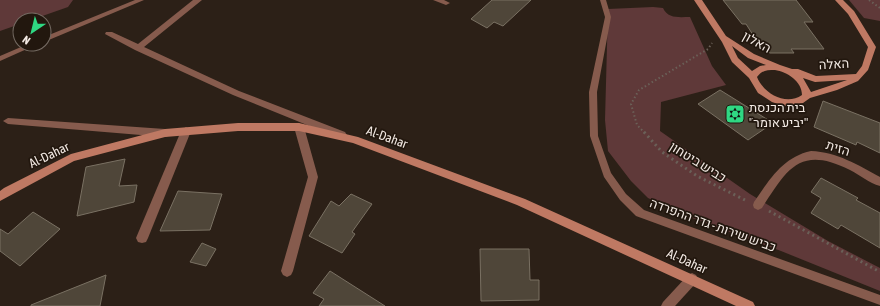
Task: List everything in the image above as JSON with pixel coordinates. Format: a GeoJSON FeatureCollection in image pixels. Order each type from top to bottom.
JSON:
{"type":"FeatureCollection","features":[{"type":"Feature","properties":{"kind":"street"},"geometry":{"type":"LineString","coordinates":[[138,48],[198,0]]}},
{"type":"Feature","properties":{"kind":"street"},"geometry":{"type":"LineString","coordinates":[[436,0],[446,3]]}},
{"type":"Feature","properties":{"kind":"street","name":"האלון"},"geometry":{"type":"LineString","coordinates":[[698,0],[721,33],[735,60],[753,77],[754,84],[759,90],[774,99],[787,102],[803,100],[807,96]]}},
{"type":"Feature","properties":{"kind":"street","name":"האלה"},"geometry":{"type":"LineString","coordinates":[[807,96],[835,88],[860,76],[867,62],[872,47],[851,13],[840,0]]}},
{"type":"Feature","properties":{"kind":"street","name":"האלון"},"geometry":{"type":"LineString","coordinates":[[721,33],[751,56],[783,69]]}},
{"type":"Feature","properties":{"kind":"street"},"geometry":{"type":"LineString","coordinates":[[109,34],[236,93],[355,140]]}},
{"type":"Feature","properties":{"kind":"street"},"geometry":{"type":"LineString","coordinates":[[753,77],[757,71],[763,68],[783,69],[802,81],[806,87],[807,96]]}},
{"type":"Feature","properties":{"kind":"street","name":"האלה"},"geometry":{"type":"LineString","coordinates":[[783,69],[795,71],[814,79],[860,76]]}},
{"type":"Feature","properties":{"kind":"street"},"geometry":{"type":"LineString","coordinates":[[8,121],[165,133]]}},
{"type":"Feature","properties":{"kind":"street","name":"Al-Dahar"},"geometry":{"type":"LineString","coordinates":[[0,197],[8,191],[71,158],[165,133],[238,127],[299,128],[355,140],[521,202],[749,306]]}},
{"type":"Feature","properties":{"kind":"street"},"geometry":{"type":"LineString","coordinates":[[287,271],[313,177],[299,128]]}},
{"type":"Feature","properties":{"kind":"street"},"geometry":{"type":"LineString","coordinates":[[142,238],[186,131]]}},
{"type":"Feature","properties":{"kind":"street","name":"הזית"},"geometry":{"type":"LineString","coordinates":[[758,205],[778,177],[802,157],[814,155],[833,158],[880,182]]}},
{"type":"Feature","properties":{"kind":"street"},"geometry":{"type":"LineString","coordinates":[[667,306],[692,279]]}},
{"type":"Feature","properties":{"kind":"lane"},"geometry":{"type":"LineString","coordinates":[[52,37],[141,0]]}},
{"type":"Feature","properties":{"kind":"lane","name":"כביש שירות - גדר ההפרדה"},"geometry":{"type":"LineString","coordinates":[[603,0],[608,17],[593,92],[594,136],[607,174],[623,197],[640,213],[880,300]]}},
{"type":"Feature","properties":{"kind":"lane"},"geometry":{"type":"LineString","coordinates":[[0,59],[16,52]]}},
{"type":"Feature","properties":{"kind":"path"},"geometry":{"type":"LineString","coordinates":[[869,0],[880,8]]}},
{"type":"Feature","properties":{"kind":"path","name":"כביש ביטחון"},"geometry":{"type":"LineString","coordinates":[[721,33],[708,49],[639,90],[631,104],[636,125],[662,152],[697,176],[730,194],[758,205],[880,272]]}},
{"type":"Feature","properties":{"kind":"shaded area"},"geometry":{"type":"Polygon","coordinates":[[[0,0],[73,0],[68,7],[52,13],[12,12],[12,27],[0,31],[0,0]]]}},
{"type":"Feature","properties":{"kind":"shaded area"},"geometry":{"type":"Polygon","coordinates":[[[849,0],[880,0],[880,21],[864,18],[849,0]]]}},
{"type":"Feature","properties":{"kind":"shaded area"},"geometry":{"type":"Polygon","coordinates":[[[663,8],[665,12],[674,17],[690,17],[712,66],[726,85],[661,102],[660,131],[750,194],[828,241],[880,268],[880,291],[781,251],[684,215],[648,198],[631,181],[608,151],[605,120],[608,9],[663,8]]]}},
{"type":"Feature","properties":{"kind":"building"},"geometry":{"type":"Polygon","coordinates":[[[492,0],[531,0],[503,26],[494,22],[487,28],[471,19],[492,0]]]}},
{"type":"Feature","properties":{"kind":"building"},"geometry":{"type":"Polygon","coordinates":[[[723,0],[796,0],[813,22],[804,22],[824,49],[791,49],[794,53],[770,53],[762,49],[746,24],[742,24],[723,0]]]}},
{"type":"Feature","properties":{"kind":"building","name":"בית הכנסת \"יביע אומר\""},"geometry":{"type":"Polygon","coordinates":[[[720,90],[773,123],[748,140],[698,104],[720,90]]]}},
{"type":"Feature","properties":{"kind":"building"},"geometry":{"type":"Polygon","coordinates":[[[823,101],[880,123],[880,153],[857,142],[856,145],[814,127],[823,101]]]}},
{"type":"Feature","properties":{"kind":"building"},"geometry":{"type":"Polygon","coordinates":[[[125,159],[119,186],[137,185],[134,202],[77,216],[86,167],[125,159]]]}},
{"type":"Feature","properties":{"kind":"building"},"geometry":{"type":"Polygon","coordinates":[[[821,178],[858,198],[856,200],[880,213],[880,248],[841,225],[838,229],[811,213],[821,198],[811,192],[821,178]]]}},
{"type":"Feature","properties":{"kind":"building"},"geometry":{"type":"Polygon","coordinates":[[[178,191],[222,194],[210,230],[160,231],[178,191]]]}},
{"type":"Feature","properties":{"kind":"building"},"geometry":{"type":"Polygon","coordinates":[[[351,194],[372,204],[352,232],[355,234],[342,253],[309,236],[331,201],[339,206],[351,194]]]}},
{"type":"Feature","properties":{"kind":"building"},"geometry":{"type":"Polygon","coordinates":[[[33,212],[60,229],[20,266],[0,251],[0,229],[8,234],[33,212]]]}},
{"type":"Feature","properties":{"kind":"building"},"geometry":{"type":"Polygon","coordinates":[[[202,243],[216,249],[206,266],[190,262],[202,243]]]}},
{"type":"Feature","properties":{"kind":"building"},"geometry":{"type":"Polygon","coordinates":[[[480,249],[529,249],[530,280],[539,280],[539,300],[481,301],[480,249]]]}},
{"type":"Feature","properties":{"kind":"building"},"geometry":{"type":"Polygon","coordinates":[[[330,271],[385,306],[319,306],[324,299],[313,293],[330,271]]]}},
{"type":"Feature","properties":{"kind":"building"},"geometry":{"type":"Polygon","coordinates":[[[106,275],[100,306],[31,306],[31,305],[106,275]]]}},
{"type":"Feature","properties":{"kind":"place","name":"בית הכנסת \"יביע אומר\""},"geometry":{"type":"Point","coordinates":[735,114]}}]}
